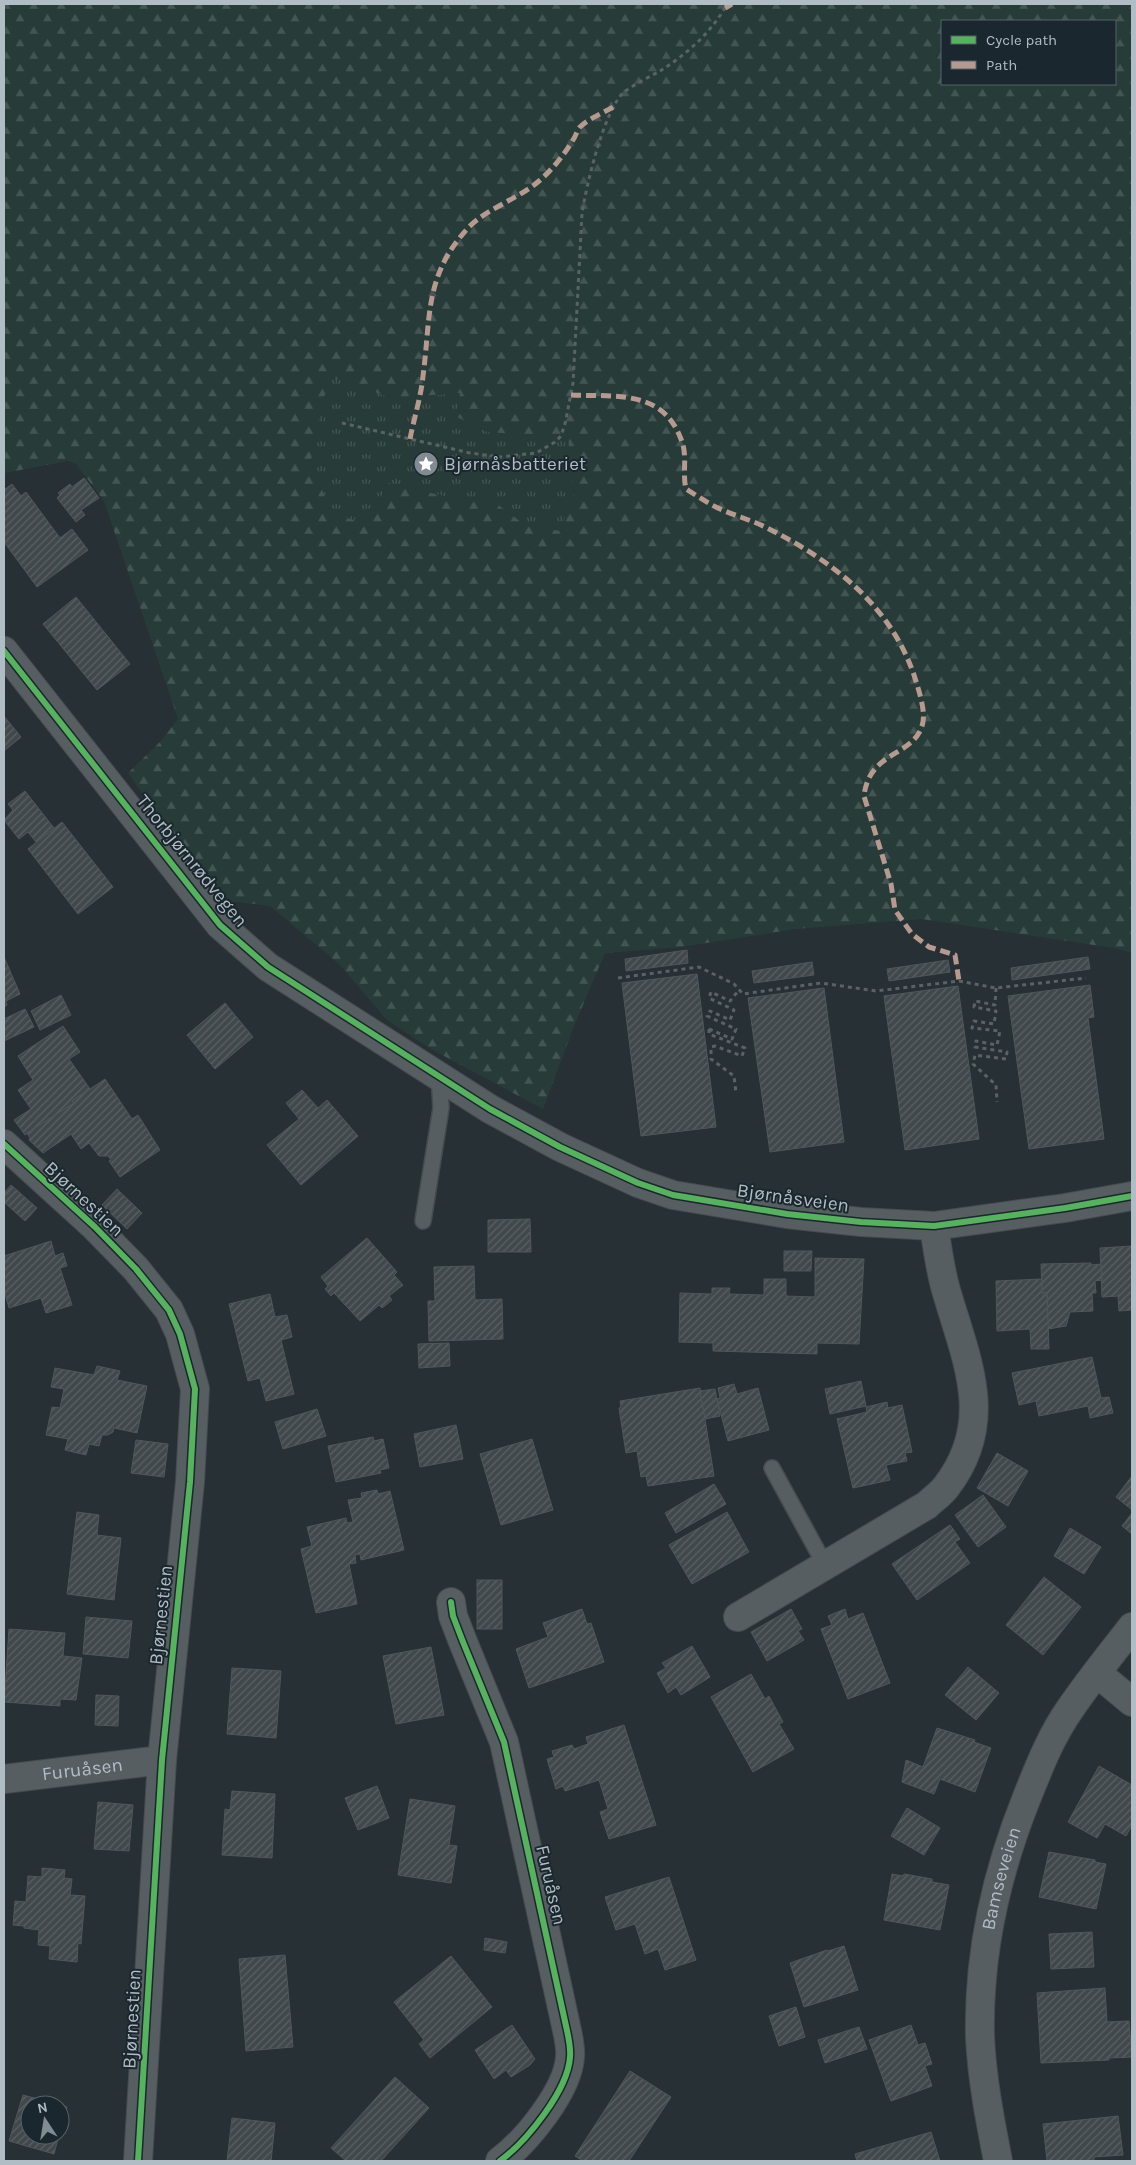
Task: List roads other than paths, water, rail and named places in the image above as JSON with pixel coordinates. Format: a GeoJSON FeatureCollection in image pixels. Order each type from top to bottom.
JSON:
{"type":"FeatureCollection","features":[{"type":"Feature","properties":{"kind":"street","name":"Thorbjørnrødvegen"},"geometry":{"type":"LineString","coordinates":[[4,651],[220,925],[268,967],[471,1096]]}},
{"type":"Feature","properties":{"kind":"street","name":"Bjørnåsveien"},"geometry":{"type":"LineString","coordinates":[[471,1096],[490,1109],[560,1147],[638,1183],[673,1195],[788,1214],[861,1222],[934,1226],[1065,1208],[1132,1196]]}},
{"type":"Feature","properties":{"kind":"street","name":"Bjørnestien"},"geometry":{"type":"LineString","coordinates":[[4,1144],[96,1227],[136,1269],[169,1310],[180,1334],[195,1389],[194,1425],[162,1760],[138,2161]]}},
{"type":"Feature","properties":{"kind":"street"},"geometry":{"type":"LineString","coordinates":[[738,1617],[927,1505],[946,1488],[964,1456],[972,1436],[975,1401],[969,1369],[946,1288],[934,1226]]}},
{"type":"Feature","properties":{"kind":"street","name":"Furuåsen"},"geometry":{"type":"LineString","coordinates":[[451,1602],[453,1616],[504,1742],[569,2043],[570,2057],[565,2078],[548,2107],[528,2134],[500,2161]]}},
{"type":"Feature","properties":{"kind":"street","name":"Bamseveien"},"geometry":{"type":"LineString","coordinates":[[998,2161],[984,2084],[980,2037],[986,1936],[1010,1839],[1045,1752],[1069,1710],[1132,1627]]}},
{"type":"Feature","properties":{"kind":"street"},"geometry":{"type":"LineString","coordinates":[[1097,1673],[1132,1702]]}},
{"type":"Feature","properties":{"kind":"street","name":"Furuåsen"},"geometry":{"type":"LineString","coordinates":[[4,1779],[162,1760]]}},
{"type":"Feature","properties":{"kind":"lane"},"geometry":{"type":"LineString","coordinates":[[424,1221],[441,1108],[439,1075]]}},
{"type":"Feature","properties":{"kind":"lane"},"geometry":{"type":"LineString","coordinates":[[772,1468],[825,1566]]}},
{"type":"Feature","properties":{"kind":"place","name":"Bjørnåsbatteriet"},"geometry":{"type":"Point","coordinates":[426,464]}}]}
